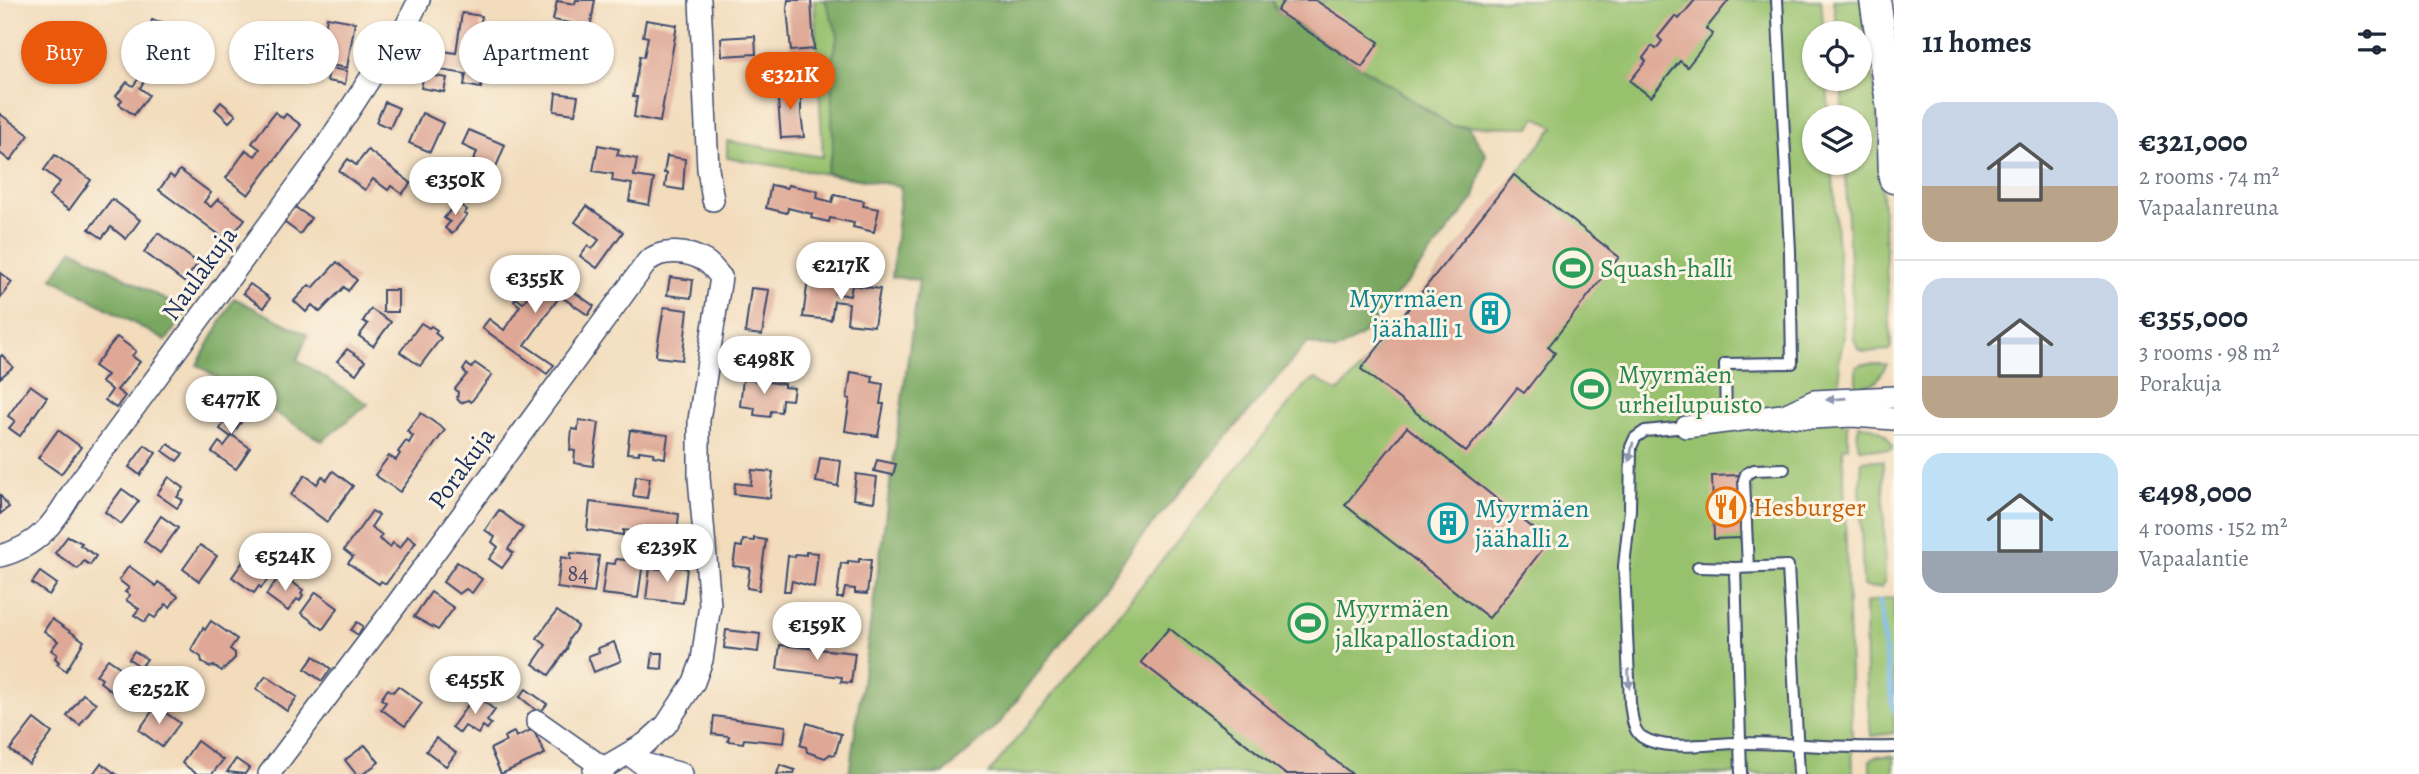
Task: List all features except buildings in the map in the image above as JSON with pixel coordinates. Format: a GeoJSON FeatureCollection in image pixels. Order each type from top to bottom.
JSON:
{"type":"FeatureCollection","features":[{"type":"Feature","properties":{"kind":"main road"},"geometry":{"type":"LineString","coordinates":[[1875,0],[1893,111],[1894,178]]}},
{"type":"Feature","properties":{"kind":"street","name":"Naulakuja"},"geometry":{"type":"LineString","coordinates":[[0,556],[27,547],[55,518],[321,152],[399,40],[419,0]]}},
{"type":"Feature","properties":{"kind":"street"},"geometry":{"type":"LineString","coordinates":[[700,0],[708,169],[713,200]]}},
{"type":"Feature","properties":{"kind":"street","name":"Porakuja"},"geometry":{"type":"LineString","coordinates":[[269,774],[651,258],[673,253],[687,254],[706,261],[720,277],[699,420],[698,477],[710,605],[708,630],[702,660],[683,702],[666,725],[646,743],[628,754]]}},
{"type":"Feature","properties":{"kind":"street"},"geometry":{"type":"LineString","coordinates":[[1686,427],[1782,415],[1814,401],[1894,397]]}},
{"type":"Feature","properties":{"kind":"street"},"geometry":{"type":"LineString","coordinates":[[1782,415],[1894,419]]}},
{"type":"Feature","properties":{"kind":"street"},"geometry":{"type":"LineString","coordinates":[[537,721],[599,771],[628,754],[641,763],[682,774]]}},
{"type":"Feature","properties":{"kind":"lane"},"geometry":{"type":"LineString","coordinates":[[1726,424],[1725,364],[1792,363],[1790,251],[1777,0]]}},
{"type":"Feature","properties":{"kind":"lane"},"geometry":{"type":"LineString","coordinates":[[1686,427],[1645,431],[1635,438],[1630,447],[1630,510],[1624,566],[1633,722],[1640,736],[1659,744],[1681,746],[1741,743],[1842,748],[1894,747]]}},
{"type":"Feature","properties":{"kind":"lane"},"geometry":{"type":"LineString","coordinates":[[1748,567],[1744,480],[1746,474],[1754,470],[1784,469]]}},
{"type":"Feature","properties":{"kind":"lane"},"geometry":{"type":"LineString","coordinates":[[1698,567],[1788,566],[1799,774]]}},
{"type":"Feature","properties":{"kind":"lane"},"geometry":{"type":"LineString","coordinates":[[1735,568],[1741,774]]}},
{"type":"Feature","properties":{"kind":"green space"},"geometry":{"type":"Polygon","coordinates":[[[814,0],[883,0],[901,186],[727,158],[727,141],[823,157],[814,0]]]}},
{"type":"Feature","properties":{"kind":"green space"},"geometry":{"type":"Polygon","coordinates":[[[825,0],[1272,0],[1277,11],[1451,126],[1468,127],[1486,154],[1474,198],[1361,336],[1336,351],[1307,343],[1139,540],[998,725],[943,774],[849,774],[919,280],[892,277],[901,186],[826,173],[833,150],[831,64],[838,35],[825,0]]]}},
{"type":"Feature","properties":{"kind":"green space","name":"Myyrmäen urheilupuisto"},"geometry":{"type":"Polygon","coordinates":[[[1272,0],[1821,0],[1823,21],[1802,21],[1802,91],[1828,91],[1828,105],[1802,105],[1802,175],[1833,175],[1844,337],[1839,361],[1842,424],[1848,424],[1848,447],[1843,448],[1853,774],[988,774],[1304,386],[1316,379],[1338,392],[1361,369],[1554,127],[1536,117],[1530,127],[1452,126],[1277,11],[1272,0]]]}},
{"type":"Feature","properties":{"kind":"green space"},"geometry":{"type":"Polygon","coordinates":[[[1833,0],[1862,0],[1865,21],[1836,21],[1833,0]]]}},
{"type":"Feature","properties":{"kind":"green space"},"geometry":{"type":"Polygon","coordinates":[[[1872,70],[1877,105],[1891,346],[1889,350],[1865,352],[1858,349],[1854,338],[1846,175],[1872,175],[1872,105],[1842,105],[1842,91],[1872,91],[1872,70]]]}},
{"type":"Feature","properties":{"kind":"green space"},"geometry":{"type":"Polygon","coordinates":[[[73,249],[186,311],[166,341],[52,278],[73,249]]]}},
{"type":"Feature","properties":{"kind":"green space"},"geometry":{"type":"Polygon","coordinates":[[[234,298],[308,335],[297,360],[368,404],[322,441],[197,365],[234,298]]]}},
{"type":"Feature","properties":{"kind":"green space"},"geometry":{"type":"Polygon","coordinates":[[[1862,364],[1887,364],[1876,382],[1859,388],[1856,386],[1856,367],[1862,364]]]}},
{"type":"Feature","properties":{"kind":"green space"},"geometry":{"type":"Polygon","coordinates":[[[1859,425],[1883,433],[1893,447],[1891,450],[1859,448],[1859,425]]]}},
{"type":"Feature","properties":{"kind":"green space"},"geometry":{"type":"Polygon","coordinates":[[[1862,461],[1883,461],[1885,579],[1882,587],[1870,588],[1863,586],[1860,486],[1862,461]]]}},
{"type":"Feature","properties":{"kind":"green space"},"geometry":{"type":"Polygon","coordinates":[[[1894,597],[1894,733],[1871,736],[1866,680],[1865,603],[1894,597]]]}},
{"type":"Feature","properties":{"kind":"green space"},"geometry":{"type":"Polygon","coordinates":[[[1877,756],[1894,756],[1894,774],[1870,774],[1870,760],[1877,756]]]}},
{"type":"Feature","properties":{"kind":"waterway"},"geometry":{"type":"LineString","coordinates":[[1880,601],[1894,711]]}},
{"type":"Feature","properties":{"kind":"place","name":"Squash-halli"},"geometry":{"type":"Point","coordinates":[1573,268]}},
{"type":"Feature","properties":{"kind":"place","name":"Myyrmäen jäähalli 1"},"geometry":{"type":"Point","coordinates":[1490,313]}},
{"type":"Feature","properties":{"kind":"place","name":"Myyrmäen urheilupuisto"},"geometry":{"type":"Point","coordinates":[1591,389]}},
{"type":"Feature","properties":{"kind":"place","name":"Hesburger"},"geometry":{"type":"Point","coordinates":[1726,507]}},
{"type":"Feature","properties":{"kind":"place","name":"Myyrmäen jäähalli 2"},"geometry":{"type":"Point","coordinates":[1448,523]}},
{"type":"Feature","properties":{"kind":"place","name":"Myyrmäen jalkapallostadion"},"geometry":{"type":"Point","coordinates":[1308,623]}}]}
